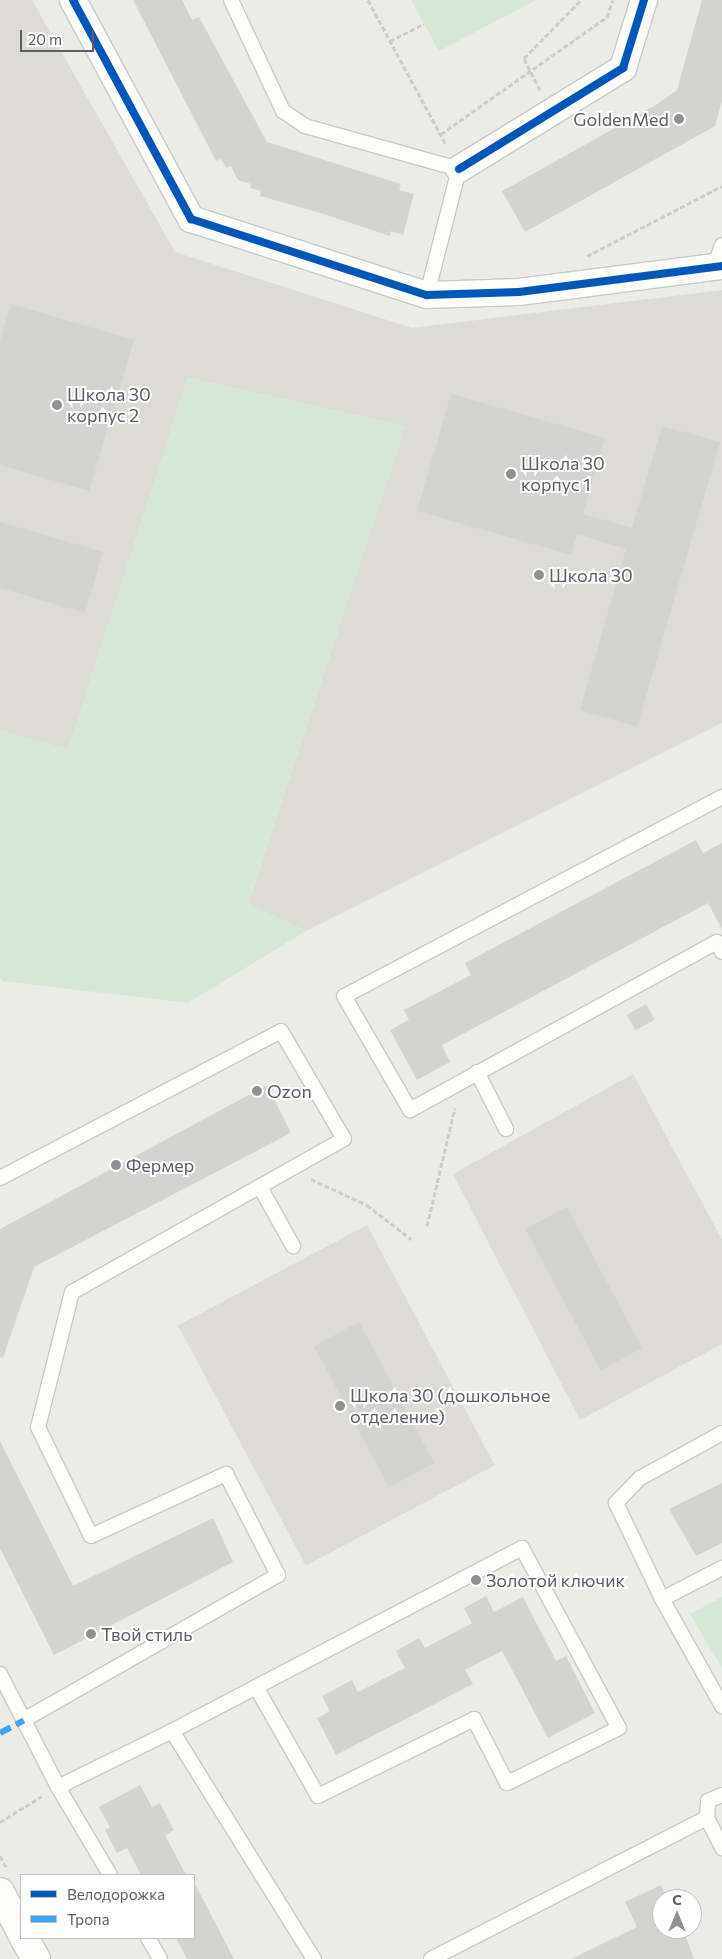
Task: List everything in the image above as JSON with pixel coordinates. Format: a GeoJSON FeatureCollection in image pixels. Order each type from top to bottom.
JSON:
{"type":"FeatureCollection","features":[{"type":"Feature","properties":{"kind":"main road"},"geometry":{"type":"LineString","coordinates":[[0,1892],[20,1930]]}},
{"type":"Feature","properties":{"kind":"main road"},"geometry":{"type":"LineString","coordinates":[[25,1939],[36,1959]]}},
{"type":"Feature","properties":{"kind":"street"},"geometry":{"type":"LineString","coordinates":[[73,0],[191,219],[427,295],[519,292],[720,260]]}},
{"type":"Feature","properties":{"kind":"street"},"geometry":{"type":"LineString","coordinates":[[459,169],[623,68],[644,0]]}},
{"type":"Feature","properties":{"kind":"lane"},"geometry":{"type":"LineString","coordinates":[[231,0],[284,111],[305,126],[459,169],[427,295]]}},
{"type":"Feature","properties":{"kind":"lane"},"geometry":{"type":"LineString","coordinates":[[722,797],[344,996],[410,1110],[476,1072],[716,942],[722,952]]}},
{"type":"Feature","properties":{"kind":"lane"},"geometry":{"type":"LineString","coordinates":[[0,1178],[281,1031],[344,1139],[72,1292],[38,1427],[91,1536],[226,1474],[278,1576],[24,1720]]}},
{"type":"Feature","properties":{"kind":"lane"},"geometry":{"type":"LineString","coordinates":[[476,1072],[506,1129]]}},
{"type":"Feature","properties":{"kind":"lane"},"geometry":{"type":"LineString","coordinates":[[260,1187],[293,1246]]}},
{"type":"Feature","properties":{"kind":"lane"},"geometry":{"type":"LineString","coordinates":[[722,1433],[640,1478],[616,1503],[662,1599],[722,1706]]}},
{"type":"Feature","properties":{"kind":"lane"},"geometry":{"type":"LineString","coordinates":[[58,1787],[172,1731],[256,1687],[522,1548],[619,1728],[507,1783],[474,1719],[318,1796],[256,1687]]}},
{"type":"Feature","properties":{"kind":"lane"},"geometry":{"type":"LineString","coordinates":[[662,1599],[722,1568]]}},
{"type":"Feature","properties":{"kind":"lane"},"geometry":{"type":"LineString","coordinates":[[0,1674],[58,1787],[109,1874]]}},
{"type":"Feature","properties":{"kind":"lane"},"geometry":{"type":"LineString","coordinates":[[172,1731],[314,1959]]}},
{"type":"Feature","properties":{"kind":"lane"},"geometry":{"type":"LineString","coordinates":[[722,1795],[708,1801],[707,1818],[722,1848]]}},
{"type":"Feature","properties":{"kind":"lane"},"geometry":{"type":"LineString","coordinates":[[431,1959],[707,1818]]}},
{"type":"Feature","properties":{"kind":"lane"},"geometry":{"type":"LineString","coordinates":[[149,1939],[160,1959]]}},
{"type":"Feature","properties":{"kind":"path"},"geometry":{"type":"LineString","coordinates":[[368,0],[459,169]]}},
{"type":"Feature","properties":{"kind":"path"},"geometry":{"type":"LineString","coordinates":[[551,112],[524,58],[581,0]]}},
{"type":"Feature","properties":{"kind":"path"},"geometry":{"type":"LineString","coordinates":[[441,134],[607,17],[613,0]]}},
{"type":"Feature","properties":{"kind":"path"},"geometry":{"type":"LineString","coordinates":[[390,41],[424,24]]}},
{"type":"Feature","properties":{"kind":"path"},"geometry":{"type":"LineString","coordinates":[[580,260],[722,186]]}},
{"type":"Feature","properties":{"kind":"path"},"geometry":{"type":"LineString","coordinates":[[427,1226],[461,1082]]}},
{"type":"Feature","properties":{"kind":"path"},"geometry":{"type":"LineString","coordinates":[[290,1169],[367,1205],[411,1238]]}},
{"type":"Feature","properties":{"kind":"path"},"geometry":{"type":"LineString","coordinates":[[0,1822],[58,1787]]}},
{"type":"Feature","properties":{"kind":"shaded area","name":"Школа 30"},"geometry":{"type":"Polygon","coordinates":[[[0,0],[32,0],[175,252],[412,328],[722,290],[722,723],[306,931],[248,904],[405,426],[188,378],[68,750],[0,730],[0,0]]]}},
{"type":"Feature","properties":{"kind":"shaded area","name":"Школа 30 (дошкольное отделение)"},"geometry":{"type":"Polygon","coordinates":[[[633,1074],[722,1240],[722,1344],[580,1420],[453,1174],[633,1074]]]}},
{"type":"Feature","properties":{"kind":"shaded area","name":"Школа 30 (дошкольное отделение)"},"geometry":{"type":"Polygon","coordinates":[[[367,1225],[495,1465],[306,1566],[178,1325],[367,1225]]]}},
{"type":"Feature","properties":{"kind":"green space"},"geometry":{"type":"Polygon","coordinates":[[[411,0],[536,0],[439,51],[411,0]]]}},
{"type":"Feature","properties":{"kind":"green space"},"geometry":{"type":"Polygon","coordinates":[[[188,378],[405,426],[248,903],[306,931],[188,1003],[2,981],[0,977],[0,730],[68,750],[188,378]]]}},
{"type":"Feature","properties":{"kind":"green space"},"geometry":{"type":"Polygon","coordinates":[[[722,1597],[722,1668],[690,1614],[722,1597]]]}},
{"type":"Feature","properties":{"kind":"building"},"geometry":{"type":"Polygon","coordinates":[[[133,0],[182,0],[192,20],[199,17],[267,142],[401,184],[399,190],[414,194],[403,235],[391,231],[390,236],[260,196],[261,191],[250,188],[251,184],[238,180],[231,166],[226,168],[221,159],[216,161],[133,0]]]}},
{"type":"Feature","properties":{"kind":"building"},"geometry":{"type":"Polygon","coordinates":[[[702,0],[722,0],[722,101],[715,126],[525,232],[502,191],[656,105],[677,90],[702,0]]]}},
{"type":"Feature","properties":{"kind":"building","name":"Школа 30 корпус 2"},"geometry":{"type":"Polygon","coordinates":[[[11,304],[134,340],[89,491],[0,465],[0,341],[11,304]]]}},
{"type":"Feature","properties":{"kind":"building","name":"Школа 30"},"geometry":{"type":"Polygon","coordinates":[[[451,394],[605,438],[583,514],[632,528],[662,426],[720,442],[637,727],[580,710],[626,549],[577,534],[571,555],[417,511],[451,394]]]}},
{"type":"Feature","properties":{"kind":"building"},"geometry":{"type":"Polygon","coordinates":[[[0,522],[103,552],[85,613],[0,588],[0,522]]]}},
{"type":"Feature","properties":{"kind":"building"},"geometry":{"type":"Polygon","coordinates":[[[696,840],[703,853],[722,843],[722,929],[708,903],[442,1045],[450,1062],[417,1080],[390,1030],[409,1020],[404,1010],[471,975],[465,963],[696,840]]]}},
{"type":"Feature","properties":{"kind":"building"},"geometry":{"type":"Polygon","coordinates":[[[646,1004],[655,1020],[635,1030],[627,1015],[646,1004]]]}},
{"type":"Feature","properties":{"kind":"building"},"geometry":{"type":"Polygon","coordinates":[[[267,1085],[291,1133],[34,1267],[3,1358],[0,1357],[0,1229],[267,1085]]]}},
{"type":"Feature","properties":{"kind":"building"},"geometry":{"type":"Polygon","coordinates":[[[567,1207],[642,1348],[601,1370],[526,1229],[567,1207]]]}},
{"type":"Feature","properties":{"kind":"building"},"geometry":{"type":"Polygon","coordinates":[[[359,1322],[434,1463],[389,1487],[314,1346],[359,1322]]]}},
{"type":"Feature","properties":{"kind":"building"},"geometry":{"type":"Polygon","coordinates":[[[0,1441],[73,1586],[213,1518],[233,1562],[54,1655],[0,1548],[0,1441]]]}},
{"type":"Feature","properties":{"kind":"building"},"geometry":{"type":"Polygon","coordinates":[[[722,1483],[722,1543],[696,1556],[669,1509],[722,1483]]]}},
{"type":"Feature","properties":{"kind":"building"},"geometry":{"type":"Polygon","coordinates":[[[486,1596],[494,1612],[523,1597],[556,1661],[566,1656],[595,1713],[548,1738],[502,1651],[465,1670],[473,1684],[336,1755],[317,1718],[330,1711],[322,1696],[352,1680],[358,1692],[405,1668],[396,1651],[419,1638],[425,1648],[472,1623],[464,1608],[486,1596]]]}},
{"type":"Feature","properties":{"kind":"building"},"geometry":{"type":"Polygon","coordinates":[[[140,1785],[152,1807],[160,1803],[174,1830],[165,1835],[185,1874],[140,1874],[127,1848],[117,1853],[105,1830],[110,1827],[99,1807],[140,1785]]]}},
{"type":"Feature","properties":{"kind":"building"},"geometry":{"type":"Polygon","coordinates":[[[195,1884],[234,1959],[187,1959],[177,1939],[195,1939],[195,1884]]]}},
{"type":"Feature","properties":{"kind":"building"},"geometry":{"type":"Polygon","coordinates":[[[661,1885],[663,1889],[653,1889],[661,1885]]]}},
{"type":"Feature","properties":{"kind":"building"},"geometry":{"type":"Polygon","coordinates":[[[652,1889],[652,1939],[687,1939],[694,1959],[571,1959],[637,1927],[625,1902],[652,1889]]]}},
{"type":"Feature","properties":{"kind":"marked path"},"geometry":{"type":"LineString","coordinates":[[0,1733],[24,1720]]}},
{"type":"Feature","properties":{"kind":"cycle path"},"geometry":{"type":"LineString","coordinates":[[73,0],[191,219],[427,295],[519,292],[722,266]]}},
{"type":"Feature","properties":{"kind":"cycle path"},"geometry":{"type":"LineString","coordinates":[[459,169],[623,68],[644,0]]}},
{"type":"Feature","properties":{"kind":"place","name":"GoldenMed"},"geometry":{"type":"Point","coordinates":[679,119]}},
{"type":"Feature","properties":{"kind":"place","name":"Школа 30 корпус 2"},"geometry":{"type":"Point","coordinates":[57,405]}},
{"type":"Feature","properties":{"kind":"place","name":"Школа 30 корпус 1"},"geometry":{"type":"Point","coordinates":[511,474]}},
{"type":"Feature","properties":{"kind":"place","name":"Школа 30"},"geometry":{"type":"Point","coordinates":[539,575]}},
{"type":"Feature","properties":{"kind":"place","name":"Ozon"},"geometry":{"type":"Point","coordinates":[257,1091]}},
{"type":"Feature","properties":{"kind":"place","name":"Фермер"},"geometry":{"type":"Point","coordinates":[116,1165]}},
{"type":"Feature","properties":{"kind":"place","name":"Школа 30 (дошкольное отделение)"},"geometry":{"type":"Point","coordinates":[340,1406]}},
{"type":"Feature","properties":{"kind":"place","name":"Золотой ключик"},"geometry":{"type":"Point","coordinates":[476,1580]}},
{"type":"Feature","properties":{"kind":"place","name":"Твой стиль"},"geometry":{"type":"Point","coordinates":[91,1634]}}]}
